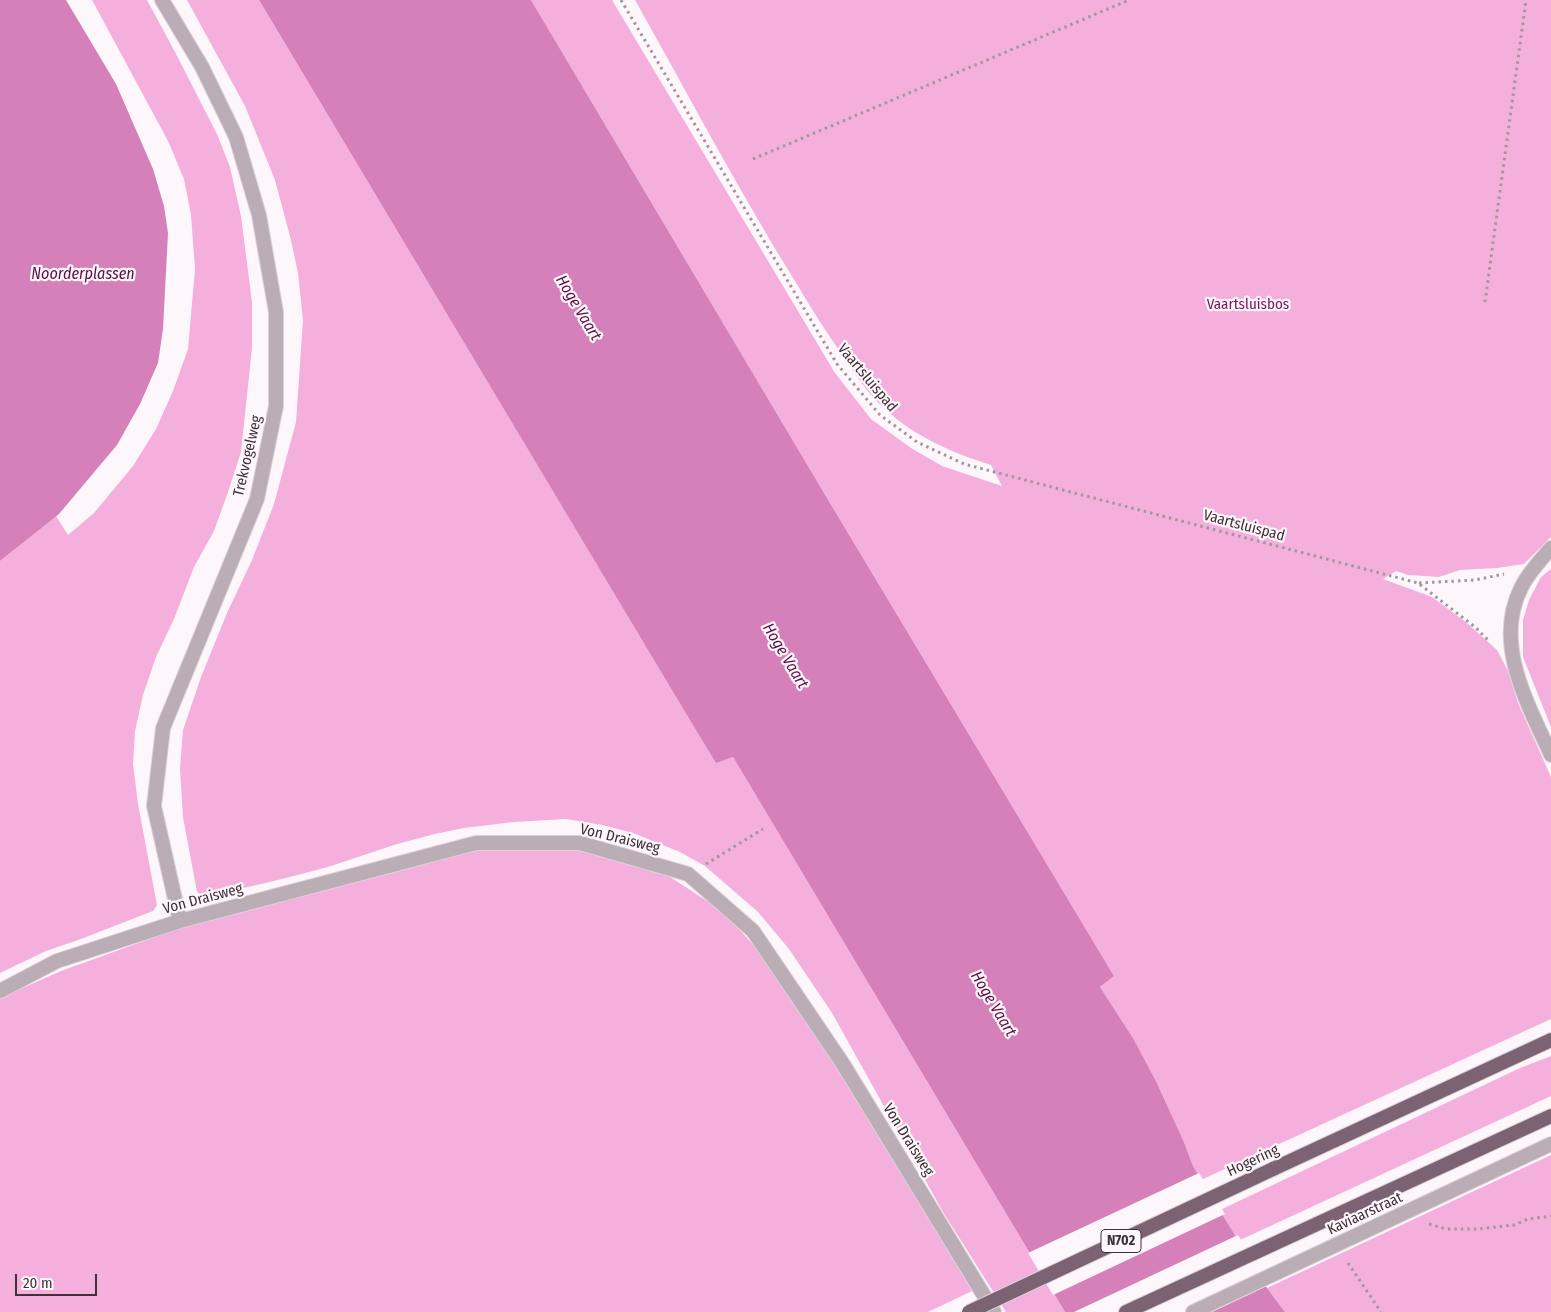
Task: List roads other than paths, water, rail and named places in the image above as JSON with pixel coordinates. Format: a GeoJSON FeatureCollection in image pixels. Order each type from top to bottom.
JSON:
{"type":"FeatureCollection","features":[{"type":"Feature","properties":{"kind":"highway","name":"Hogering"},"geometry":{"type":"LineString","coordinates":[[969,1312],[1551,1040]]}},
{"type":"Feature","properties":{"kind":"highway"},"geometry":{"type":"LineString","coordinates":[[1126,1312],[1551,1116]]}},
{"type":"Feature","properties":{"kind":"street","name":"Trekvogelweg"},"geometry":{"type":"LineString","coordinates":[[162,0],[202,67],[236,137],[259,216],[276,312],[276,406],[257,499],[163,728],[154,806],[180,921]]}},
{"type":"Feature","properties":{"kind":"street"},"geometry":{"type":"LineString","coordinates":[[1551,548],[1521,586],[1514,604],[1510,629],[1514,667],[1522,692],[1551,756]]}},
{"type":"Feature","properties":{"kind":"street","name":"Von Draisweg"},"geometry":{"type":"LineString","coordinates":[[0,991],[57,961],[180,921],[476,843],[580,843],[688,874],[752,930],[843,1064],[994,1312]]}},
{"type":"Feature","properties":{"kind":"street","name":"Kaviaarstraat"},"geometry":{"type":"LineString","coordinates":[[1193,1312],[1551,1144]]}},
{"type":"Feature","properties":{"kind":"water","name":"Noorderplassen"},"geometry":{"type":"Polygon","coordinates":[[[0,0],[66,0],[116,84],[153,169],[164,206],[168,233],[163,329],[158,363],[140,404],[117,445],[59,514],[0,561],[0,0]]]}},
{"type":"Feature","properties":{"kind":"water","name":"Hoge Vaart"},"geometry":{"type":"Polygon","coordinates":[[[259,0],[531,0],[1114,976],[1100,987],[1133,1038],[1156,1081],[1193,1166],[1267,1288],[1285,1312],[1065,1312],[733,757],[716,763],[259,0]]]}},
{"type":"Feature","properties":{"kind":"park label","name":"Vaartsluisbos"},"geometry":{"type":"Point","coordinates":[1248,305]}}]}
